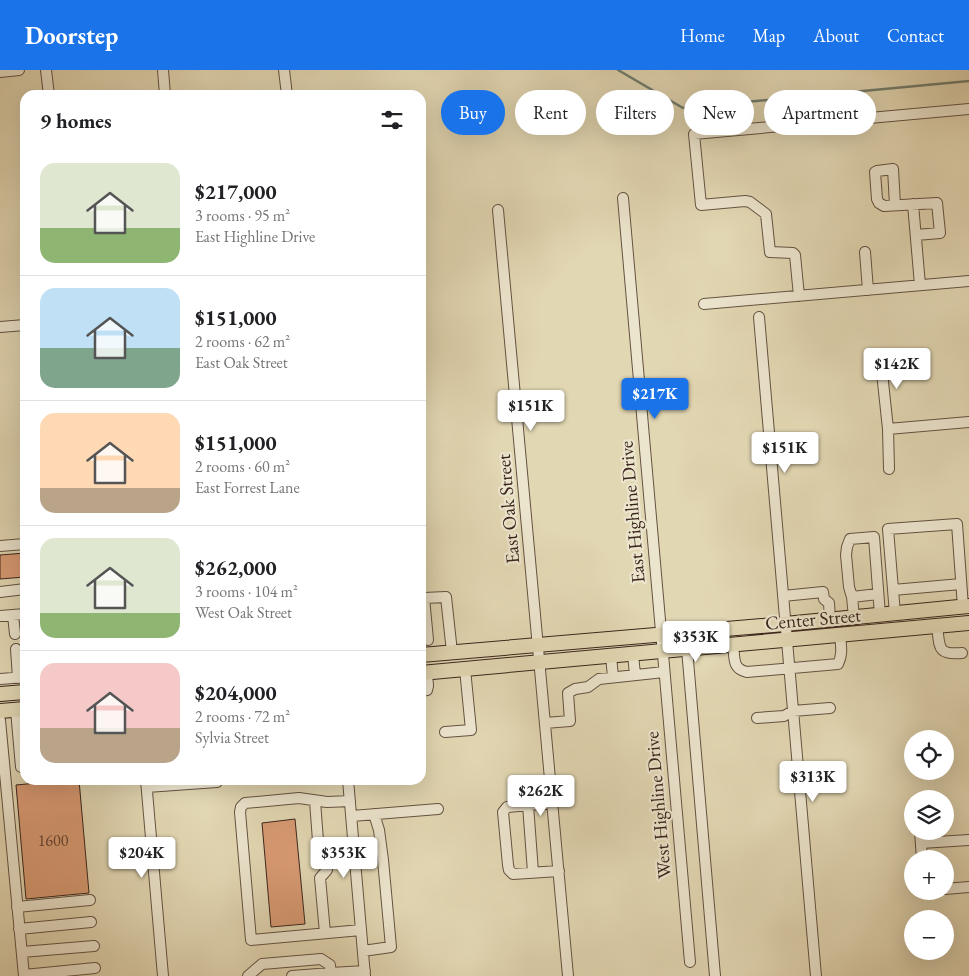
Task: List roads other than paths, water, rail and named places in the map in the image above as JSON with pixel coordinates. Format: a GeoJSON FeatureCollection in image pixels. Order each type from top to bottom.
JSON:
{"type":"FeatureCollection","features":[{"type":"Feature","properties":{"kind":"main road","name":"Center Street"},"geometry":{"type":"LineString","coordinates":[[426,655],[452,652],[611,656],[633,654],[661,643],[687,650],[733,645],[830,620],[966,607]]}},
{"type":"Feature","properties":{"kind":"main road"},"geometry":{"type":"LineString","coordinates":[[936,610],[937,626]]}},
{"type":"Feature","properties":{"kind":"main road","name":"Center Street"},"geometry":{"type":"LineString","coordinates":[[426,673],[465,669],[539,655],[661,643],[786,632],[840,635],[969,623]]}},
{"type":"Feature","properties":{"kind":"main road"},"geometry":{"type":"LineString","coordinates":[[0,694],[20,692]]}},
{"type":"Feature","properties":{"kind":"main road"},"geometry":{"type":"LineString","coordinates":[[0,711],[20,709]]}},
{"type":"Feature","properties":{"kind":"street"},"geometry":{"type":"LineString","coordinates":[[0,72],[19,70]]}},
{"type":"Feature","properties":{"kind":"street"},"geometry":{"type":"LineString","coordinates":[[46,70],[48,90]]}},
{"type":"Feature","properties":{"kind":"street"},"geometry":{"type":"LineString","coordinates":[[163,70],[165,90]]}},
{"type":"Feature","properties":{"kind":"street"},"geometry":{"type":"LineString","coordinates":[[284,70],[286,90]]}},
{"type":"Feature","properties":{"kind":"street"},"geometry":{"type":"LineString","coordinates":[[799,296],[795,255],[793,253],[770,252],[766,214],[750,202],[745,201],[700,205],[694,134],[969,109]]}},
{"type":"Feature","properties":{"kind":"street","name":"East Highline Drive"},"geometry":{"type":"LineString","coordinates":[[623,198],[661,643]]}},
{"type":"Feature","properties":{"kind":"street"},"geometry":{"type":"LineString","coordinates":[[896,205],[937,203],[940,233],[916,235]]}},
{"type":"Feature","properties":{"kind":"street"},"geometry":{"type":"LineString","coordinates":[[913,204],[920,285]]}},
{"type":"Feature","properties":{"kind":"street","name":"East Oak Street"},"geometry":{"type":"LineString","coordinates":[[498,210],[568,976]]}},
{"type":"Feature","properties":{"kind":"street"},"geometry":{"type":"LineString","coordinates":[[865,252],[868,290]]}},
{"type":"Feature","properties":{"kind":"street"},"geometry":{"type":"LineString","coordinates":[[704,304],[969,281]]}},
{"type":"Feature","properties":{"kind":"street"},"geometry":{"type":"LineString","coordinates":[[759,317],[816,976]]}},
{"type":"Feature","properties":{"kind":"street"},"geometry":{"type":"LineString","coordinates":[[0,327],[20,325]]}},
{"type":"Feature","properties":{"kind":"street"},"geometry":{"type":"LineString","coordinates":[[880,354],[888,430],[889,470]]}},
{"type":"Feature","properties":{"kind":"street"},"geometry":{"type":"LineString","coordinates":[[888,430],[969,422]]}},
{"type":"Feature","properties":{"kind":"street"},"geometry":{"type":"LineString","coordinates":[[895,614],[888,529],[956,524],[961,584],[966,607]]}},
{"type":"Feature","properties":{"kind":"street"},"geometry":{"type":"LineString","coordinates":[[854,617],[849,587],[846,547],[850,539],[874,537],[880,615]]}},
{"type":"Feature","properties":{"kind":"street"},"geometry":{"type":"LineString","coordinates":[[0,546],[20,544]]}},
{"type":"Feature","properties":{"kind":"street"},"geometry":{"type":"LineString","coordinates":[[893,590],[961,584]]}},
{"type":"Feature","properties":{"kind":"street"},"geometry":{"type":"LineString","coordinates":[[0,592],[20,590]]}},
{"type":"Feature","properties":{"kind":"street"},"geometry":{"type":"LineString","coordinates":[[783,596],[823,592],[824,599],[829,603],[830,620]]}},
{"type":"Feature","properties":{"kind":"street"},"geometry":{"type":"LineString","coordinates":[[852,596],[878,594]]}},
{"type":"Feature","properties":{"kind":"street"},"geometry":{"type":"LineString","coordinates":[[426,598],[446,597],[452,652]]}},
{"type":"Feature","properties":{"kind":"street"},"geometry":{"type":"LineString","coordinates":[[0,616],[20,614]]}},
{"type":"Feature","properties":{"kind":"street"},"geometry":{"type":"LineString","coordinates":[[13,615],[14,634]]}},
{"type":"Feature","properties":{"kind":"street"},"geometry":{"type":"LineString","coordinates":[[426,619],[428,640]]}},
{"type":"Feature","properties":{"kind":"street"},"geometry":{"type":"LineString","coordinates":[[937,626],[943,652],[948,654],[962,652]]}},
{"type":"Feature","properties":{"kind":"street"},"geometry":{"type":"LineString","coordinates":[[733,645],[736,666],[738,669],[747,672],[838,664],[842,652],[840,635]]}},
{"type":"Feature","properties":{"kind":"street","name":"West Highline Drive"},"geometry":{"type":"LineString","coordinates":[[661,643],[690,962]]}},
{"type":"Feature","properties":{"kind":"street"},"geometry":{"type":"LineString","coordinates":[[16,649],[20,671]]}},
{"type":"Feature","properties":{"kind":"street"},"geometry":{"type":"LineString","coordinates":[[687,650],[715,976]]}},
{"type":"Feature","properties":{"kind":"street"},"geometry":{"type":"LineString","coordinates":[[633,654],[635,675]]}},
{"type":"Feature","properties":{"kind":"street"},"geometry":{"type":"LineString","coordinates":[[611,656],[613,677]]}},
{"type":"Feature","properties":{"kind":"street"},"geometry":{"type":"LineString","coordinates":[[445,732],[471,730],[465,669]]}},
{"type":"Feature","properties":{"kind":"street"},"geometry":{"type":"LineString","coordinates":[[545,723],[570,721],[568,694],[575,689],[588,687],[600,678],[664,672]]}},
{"type":"Feature","properties":{"kind":"street"},"geometry":{"type":"LineString","coordinates":[[0,679],[20,677]]}},
{"type":"Feature","properties":{"kind":"street"},"geometry":{"type":"LineString","coordinates":[[757,718],[784,716],[793,711],[830,708]]}},
{"type":"Feature","properties":{"kind":"street"},"geometry":{"type":"LineString","coordinates":[[0,720],[24,975],[95,968]]}},
{"type":"Feature","properties":{"kind":"street"},"geometry":{"type":"LineString","coordinates":[[4,768],[20,766]]}},
{"type":"Feature","properties":{"kind":"street"},"geometry":{"type":"LineString","coordinates":[[146,785],[163,976]]}},
{"type":"Feature","properties":{"kind":"street"},"geometry":{"type":"LineString","coordinates":[[292,976],[365,974],[348,785]]}},
{"type":"Feature","properties":{"kind":"street"},"geometry":{"type":"LineString","coordinates":[[350,801],[327,802],[299,798],[245,803],[241,807],[240,812],[251,940],[361,930]]}},
{"type":"Feature","properties":{"kind":"street"},"geometry":{"type":"LineString","coordinates":[[315,801],[318,841],[327,853],[327,870],[320,878],[326,933]]}},
{"type":"Feature","properties":{"kind":"street"},"geometry":{"type":"LineString","coordinates":[[552,802],[507,807],[503,812],[509,870],[513,874],[559,871]]}},
{"type":"Feature","properties":{"kind":"street"},"geometry":{"type":"LineString","coordinates":[[528,805],[533,872]]}},
{"type":"Feature","properties":{"kind":"street"},"geometry":{"type":"LineString","coordinates":[[352,816],[438,809]]}},
{"type":"Feature","properties":{"kind":"street"},"geometry":{"type":"LineString","coordinates":[[363,950],[391,947],[380,830],[374,814]]}},
{"type":"Feature","properties":{"kind":"street"},"geometry":{"type":"LineString","coordinates":[[921,840],[921,850]]}},
{"type":"Feature","properties":{"kind":"street"},"geometry":{"type":"LineString","coordinates":[[921,843],[969,840]]}},
{"type":"Feature","properties":{"kind":"street"},"geometry":{"type":"LineString","coordinates":[[954,889],[969,887]]}},
{"type":"Feature","properties":{"kind":"street"},"geometry":{"type":"LineString","coordinates":[[17,907],[90,900]]}},
{"type":"Feature","properties":{"kind":"street"},"geometry":{"type":"LineString","coordinates":[[19,929],[91,922]]}},
{"type":"Feature","properties":{"kind":"street"},"geometry":{"type":"LineString","coordinates":[[22,952],[94,946]]}},
{"type":"Feature","properties":{"kind":"street"},"geometry":{"type":"LineString","coordinates":[[248,976],[262,964],[321,958],[330,965],[331,974]]}},
{"type":"Feature","properties":{"kind":"waterway"},"geometry":{"type":"LineString","coordinates":[[618,70],[683,108],[969,81]]}}]}
